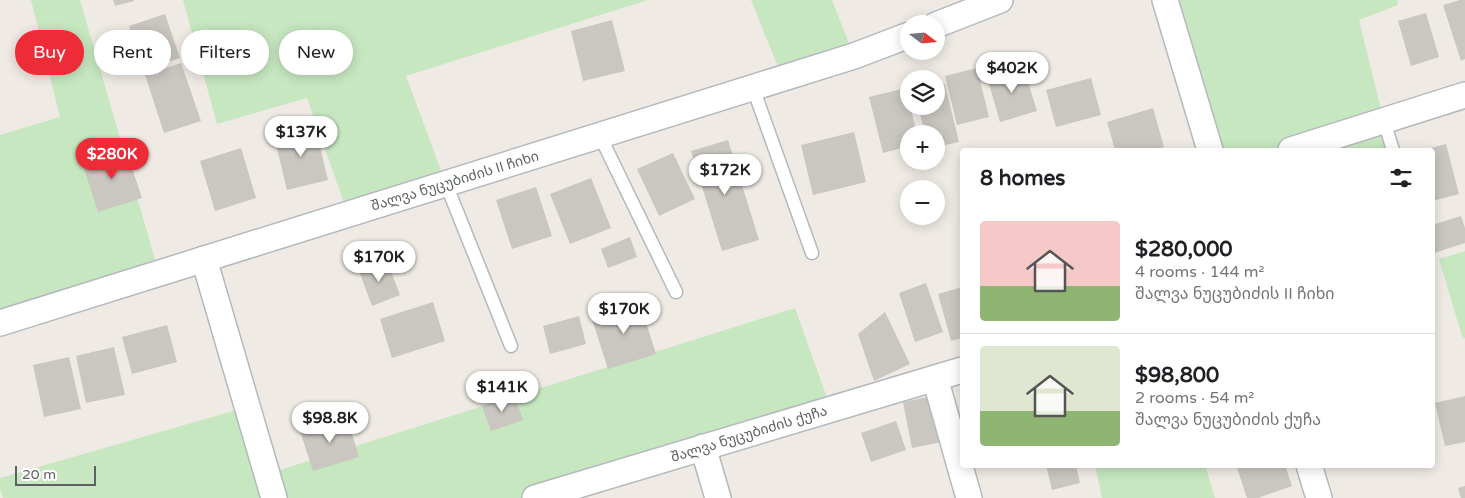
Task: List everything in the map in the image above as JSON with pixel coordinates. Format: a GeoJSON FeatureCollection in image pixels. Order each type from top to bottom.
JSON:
{"type":"FeatureCollection","features":[{"type":"Feature","properties":{"kind":"street"},"geometry":{"type":"LineString","coordinates":[[945,21],[1000,0]]}},
{"type":"Feature","properties":{"kind":"street"},"geometry":{"type":"LineString","coordinates":[[1165,0],[1209,148]]}},
{"type":"Feature","properties":{"kind":"street","name":"შალვა ნუცუბიძის II ჩიხი"},"geometry":{"type":"LineString","coordinates":[[0,324],[854,56],[900,38]]}},
{"type":"Feature","properties":{"kind":"street"},"geometry":{"type":"LineString","coordinates":[[1297,148],[1465,95]]}},
{"type":"Feature","properties":{"kind":"street"},"geometry":{"type":"LineString","coordinates":[[204,259],[274,498]]}},
{"type":"Feature","properties":{"kind":"street","name":"შალვა ნუცუბიძის ქუჩა"},"geometry":{"type":"LineString","coordinates":[[535,498],[960,371]]}},
{"type":"Feature","properties":{"kind":"street"},"geometry":{"type":"LineString","coordinates":[[935,378],[960,466]]}},
{"type":"Feature","properties":{"kind":"street"},"geometry":{"type":"LineString","coordinates":[[703,447],[718,498]]}},
{"type":"Feature","properties":{"kind":"street"},"geometry":{"type":"LineString","coordinates":[[960,468],[969,498]]}},
{"type":"Feature","properties":{"kind":"street"},"geometry":{"type":"LineString","coordinates":[[1311,468],[1319,498]]}},
{"type":"Feature","properties":{"kind":"lane"},"geometry":{"type":"LineString","coordinates":[[753,88],[812,253]]}},
{"type":"Feature","properties":{"kind":"lane"},"geometry":{"type":"LineString","coordinates":[[1384,120],[1392,148]]}},
{"type":"Feature","properties":{"kind":"lane"},"geometry":{"type":"LineString","coordinates":[[600,136],[676,292]]}},
{"type":"Feature","properties":{"kind":"lane"},"geometry":{"type":"LineString","coordinates":[[446,184],[511,346]]}},
{"type":"Feature","properties":{"kind":"green space"},"geometry":{"type":"Polygon","coordinates":[[[31,0],[80,0],[94,48],[94,75],[102,75],[159,273],[0,323],[0,135],[60,117],[50,75],[84,75],[84,30],[38,30],[31,0]]]}},
{"type":"Feature","properties":{"kind":"green space"},"geometry":{"type":"Polygon","coordinates":[[[183,0],[648,0],[406,76],[446,184],[348,214],[307,98],[217,124],[204,75],[269,75],[269,30],[191,30],[183,0]]]}},
{"type":"Feature","properties":{"kind":"green space"},"geometry":{"type":"Polygon","coordinates":[[[751,0],[832,0],[854,56],[783,79],[751,0]]]}},
{"type":"Feature","properties":{"kind":"green space"},"geometry":{"type":"Polygon","coordinates":[[[1165,0],[1397,0],[1398,5],[1359,20],[1392,148],[1209,148],[1165,0]]]}},
{"type":"Feature","properties":{"kind":"green space"},"geometry":{"type":"Polygon","coordinates":[[[1465,251],[1465,338],[1463,339],[1439,259],[1465,251]]]}},
{"type":"Feature","properties":{"kind":"green space"},"geometry":{"type":"Polygon","coordinates":[[[795,308],[831,409],[535,498],[3,498],[0,489],[0,478],[247,407],[267,474],[795,308]]]}},
{"type":"Feature","properties":{"kind":"green space"},"geometry":{"type":"Polygon","coordinates":[[[1096,468],[1206,468],[1215,498],[1102,498],[1096,468]]]}},
{"type":"Feature","properties":{"kind":"building"},"geometry":{"type":"Polygon","coordinates":[[[113,0],[134,0],[134,1],[115,6],[113,0]]]}},
{"type":"Feature","properties":{"kind":"building"},"geometry":{"type":"Polygon","coordinates":[[[1465,0],[1465,59],[1461,61],[1443,5],[1465,0]]]}},
{"type":"Feature","properties":{"kind":"building"},"geometry":{"type":"Polygon","coordinates":[[[1426,13],[1439,57],[1411,66],[1398,21],[1426,13]]]}},
{"type":"Feature","properties":{"kind":"building"},"geometry":{"type":"Polygon","coordinates":[[[165,14],[170,30],[130,30],[129,26],[165,14]]]}},
{"type":"Feature","properties":{"kind":"building"},"geometry":{"type":"Polygon","coordinates":[[[612,20],[625,71],[583,81],[571,31],[612,20]]]}},
{"type":"Feature","properties":{"kind":"building"},"geometry":{"type":"Polygon","coordinates":[[[171,32],[180,58],[171,61],[171,32]]]}},
{"type":"Feature","properties":{"kind":"building"},"geometry":{"type":"Polygon","coordinates":[[[181,63],[181,75],[185,75],[201,121],[164,133],[145,75],[171,75],[171,66],[181,63]]]}},
{"type":"Feature","properties":{"kind":"building"},"geometry":{"type":"Polygon","coordinates":[[[1023,66],[1037,111],[1000,122],[987,77],[1023,66]]]}},
{"type":"Feature","properties":{"kind":"building"},"geometry":{"type":"Polygon","coordinates":[[[977,68],[989,117],[957,125],[945,76],[977,68]]]}},
{"type":"Feature","properties":{"kind":"building"},"geometry":{"type":"Polygon","coordinates":[[[1091,78],[1101,115],[1056,127],[1046,90],[1091,78]]]}},
{"type":"Feature","properties":{"kind":"building"},"geometry":{"type":"Polygon","coordinates":[[[945,84],[959,142],[945,145],[945,125],[923,125],[920,115],[945,115],[945,84]]]}},
{"type":"Feature","properties":{"kind":"building"},"geometry":{"type":"Polygon","coordinates":[[[900,89],[900,115],[912,115],[915,125],[900,125],[900,148],[883,153],[869,97],[900,89]]]}},
{"type":"Feature","properties":{"kind":"building"},"geometry":{"type":"Polygon","coordinates":[[[1153,108],[1164,147],[1114,148],[1107,122],[1153,108]]]}},
{"type":"Feature","properties":{"kind":"building"},"geometry":{"type":"Polygon","coordinates":[[[315,126],[328,180],[287,190],[274,136],[315,126]]]}},
{"type":"Feature","properties":{"kind":"building"},"geometry":{"type":"Polygon","coordinates":[[[854,132],[866,182],[813,195],[801,145],[854,132]]]}},
{"type":"Feature","properties":{"kind":"building"},"geometry":{"type":"Polygon","coordinates":[[[728,140],[759,240],[722,251],[691,151],[728,140]]]}},
{"type":"Feature","properties":{"kind":"building"},"geometry":{"type":"Polygon","coordinates":[[[1446,144],[1459,194],[1435,200],[1435,148],[1431,148],[1446,144]]]}},
{"type":"Feature","properties":{"kind":"building"},"geometry":{"type":"Polygon","coordinates":[[[125,147],[142,198],[98,212],[82,162],[125,147]]]}},
{"type":"Feature","properties":{"kind":"building"},"geometry":{"type":"Polygon","coordinates":[[[241,148],[256,198],[215,211],[200,161],[241,148]]]}},
{"type":"Feature","properties":{"kind":"building"},"geometry":{"type":"Polygon","coordinates":[[[673,153],[695,199],[659,216],[637,169],[673,153]]]}},
{"type":"Feature","properties":{"kind":"building"},"geometry":{"type":"Polygon","coordinates":[[[591,178],[611,228],[570,244],[550,194],[591,178]]]}},
{"type":"Feature","properties":{"kind":"building"},"geometry":{"type":"Polygon","coordinates":[[[536,187],[552,236],[512,249],[496,200],[536,187]]]}},
{"type":"Feature","properties":{"kind":"building"},"geometry":{"type":"Polygon","coordinates":[[[1461,216],[1465,228],[1465,243],[1435,253],[1435,224],[1461,216]]]}},
{"type":"Feature","properties":{"kind":"building"},"geometry":{"type":"Polygon","coordinates":[[[630,237],[637,257],[608,268],[601,249],[630,237]]]}},
{"type":"Feature","properties":{"kind":"building"},"geometry":{"type":"Polygon","coordinates":[[[387,261],[400,295],[372,306],[359,271],[387,261]]]}},
{"type":"Feature","properties":{"kind":"building"},"geometry":{"type":"Polygon","coordinates":[[[926,283],[943,332],[915,342],[899,293],[926,283]]]}},
{"type":"Feature","properties":{"kind":"building"},"geometry":{"type":"Polygon","coordinates":[[[960,288],[960,339],[951,341],[938,294],[960,288]]]}},
{"type":"Feature","properties":{"kind":"building"},"geometry":{"type":"Polygon","coordinates":[[[639,300],[656,354],[608,369],[591,316],[639,300]]]}},
{"type":"Feature","properties":{"kind":"building"},"geometry":{"type":"Polygon","coordinates":[[[433,302],[445,341],[392,358],[380,319],[433,302]]]}},
{"type":"Feature","properties":{"kind":"building"},"geometry":{"type":"Polygon","coordinates":[[[885,312],[910,364],[874,381],[858,334],[885,312]]]}},
{"type":"Feature","properties":{"kind":"building"},"geometry":{"type":"Polygon","coordinates":[[[579,316],[586,344],[550,354],[543,326],[579,316]]]}},
{"type":"Feature","properties":{"kind":"building"},"geometry":{"type":"Polygon","coordinates":[[[167,325],[177,362],[132,374],[122,337],[167,325]]]}},
{"type":"Feature","properties":{"kind":"building"},"geometry":{"type":"Polygon","coordinates":[[[114,347],[125,395],[86,403],[76,356],[114,347]]]}},
{"type":"Feature","properties":{"kind":"building"},"geometry":{"type":"Polygon","coordinates":[[[69,357],[81,409],[44,417],[33,365],[69,357]]]}},
{"type":"Feature","properties":{"kind":"building"},"geometry":{"type":"Polygon","coordinates":[[[514,395],[523,420],[491,431],[482,406],[514,395]]]}},
{"type":"Feature","properties":{"kind":"building"},"geometry":{"type":"Polygon","coordinates":[[[937,395],[946,441],[912,448],[903,402],[937,395]]]}},
{"type":"Feature","properties":{"kind":"building"},"geometry":{"type":"Polygon","coordinates":[[[1465,396],[1465,442],[1445,446],[1435,403],[1465,396]]]}},
{"type":"Feature","properties":{"kind":"building"},"geometry":{"type":"Polygon","coordinates":[[[347,417],[359,457],[313,471],[300,431],[347,417]]]}},
{"type":"Feature","properties":{"kind":"building"},"geometry":{"type":"Polygon","coordinates":[[[896,421],[906,450],[871,462],[861,433],[896,421]]]}},
{"type":"Feature","properties":{"kind":"building"},"geometry":{"type":"Polygon","coordinates":[[[1047,468],[1077,468],[1080,483],[1052,490],[1047,468]]]}},
{"type":"Feature","properties":{"kind":"building"},"geometry":{"type":"Polygon","coordinates":[[[1237,468],[1286,468],[1292,486],[1258,498],[1247,498],[1237,468]]]}},
{"type":"Feature","properties":{"kind":"building"},"geometry":{"type":"Polygon","coordinates":[[[1465,486],[1465,498],[1461,498],[1458,488],[1465,486]]]}}]}
